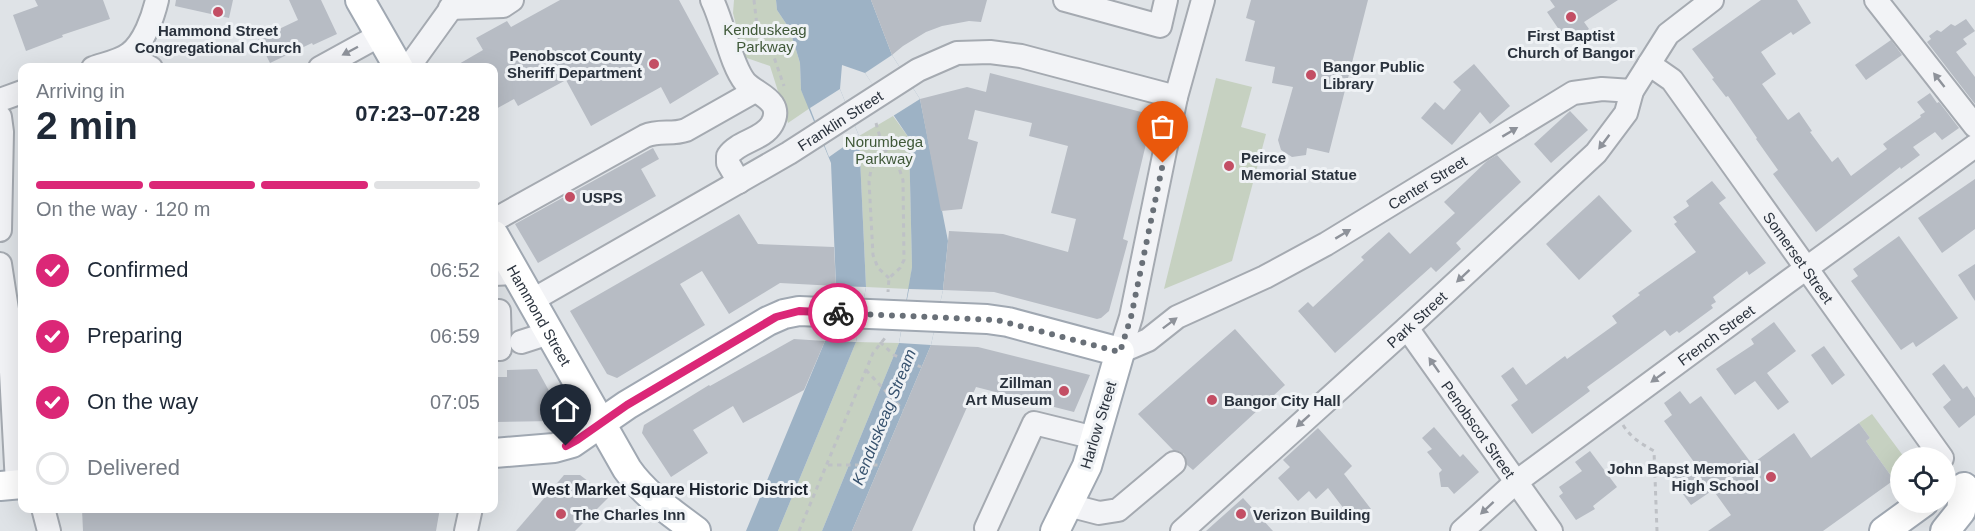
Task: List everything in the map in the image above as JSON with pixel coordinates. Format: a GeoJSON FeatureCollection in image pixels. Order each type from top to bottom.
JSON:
{"type":"FeatureCollection","features":[{"type":"Feature","properties":{"kind":"main road"},"geometry":{"type":"LineString","coordinates":[[360,0],[396,63]]}},
{"type":"Feature","properties":{"kind":"main road","name":"Hammond Street"},"geometry":{"type":"LineString","coordinates":[[498,251],[504,274],[531,301],[634,480],[696,531]]}},
{"type":"Feature","properties":{"kind":"main road"},"geometry":{"type":"LineString","coordinates":[[498,453],[560,447],[577,440],[627,405],[776,317],[792,312],[997,320],[1120,352]]}},
{"type":"Feature","properties":{"kind":"main road","name":"Harlow Street"},"geometry":{"type":"LineString","coordinates":[[1055,531],[1087,466],[1120,352]]}},
{"type":"Feature","properties":{"kind":"main road"},"geometry":{"type":"LineString","coordinates":[[1945,531],[1961,511],[1965,489]]}},
{"type":"Feature","properties":{"kind":"main road"},"geometry":{"type":"LineString","coordinates":[[1884,531],[1909,513]]}},
{"type":"Feature","properties":{"kind":"street"},"geometry":{"type":"LineString","coordinates":[[106,63],[128,55],[140,42],[157,0]]}},
{"type":"Feature","properties":{"kind":"street"},"geometry":{"type":"LineString","coordinates":[[412,63],[453,4],[503,6],[512,0]]}},
{"type":"Feature","properties":{"kind":"street"},"geometry":{"type":"LineString","coordinates":[[712,0],[741,76],[772,104],[774,119],[767,130],[729,153],[728,163],[739,182]]}},
{"type":"Feature","properties":{"kind":"street"},"geometry":{"type":"LineString","coordinates":[[1065,0],[1160,26],[1166,0]]}},
{"type":"Feature","properties":{"kind":"street","name":"Harlow Street"},"geometry":{"type":"LineString","coordinates":[[1120,352],[1131,317],[1176,97],[1203,0]]}},
{"type":"Feature","properties":{"kind":"street"},"geometry":{"type":"LineString","coordinates":[[1632,91],[1668,34],[1712,0]]}},
{"type":"Feature","properties":{"kind":"street"},"geometry":{"type":"LineString","coordinates":[[1876,0],[1975,126]]}},
{"type":"Feature","properties":{"kind":"street"},"geometry":{"type":"LineString","coordinates":[[329,63],[380,35]]}},
{"type":"Feature","properties":{"kind":"street","name":"Franklin Street"},"geometry":{"type":"LineString","coordinates":[[531,301],[820,134],[906,77],[957,53],[990,52],[1021,56],[1176,97]]}},
{"type":"Feature","properties":{"kind":"street"},"geometry":{"type":"LineString","coordinates":[[128,55],[142,63]]}},
{"type":"Feature","properties":{"kind":"street","name":"Somerset Street"},"geometry":{"type":"LineString","coordinates":[[1649,64],[1672,80],[1934,447]]}},
{"type":"Feature","properties":{"kind":"street","name":"Center Street"},"geometry":{"type":"LineString","coordinates":[[1120,352],[1148,340],[1178,317],[1265,277],[1326,244],[1573,93],[1602,89],[1632,91]]}},
{"type":"Feature","properties":{"kind":"street"},"geometry":{"type":"LineString","coordinates":[[498,218],[645,136],[660,132],[678,133],[686,130],[755,91]]}},
{"type":"Feature","properties":{"kind":"street","name":"Park Street"},"geometry":{"type":"LineString","coordinates":[[1182,531],[1596,153],[1626,113],[1632,91]]}},
{"type":"Feature","properties":{"kind":"street"},"geometry":{"type":"LineString","coordinates":[[0,100],[18,93]]}},
{"type":"Feature","properties":{"kind":"street"},"geometry":{"type":"LineString","coordinates":[[0,117],[2,132],[0,230]]}},
{"type":"Feature","properties":{"kind":"street","name":"French Street"},"geometry":{"type":"LineString","coordinates":[[1462,531],[1516,482],[1975,146]]}},
{"type":"Feature","properties":{"kind":"street"},"geometry":{"type":"LineString","coordinates":[[0,264],[9,296],[13,485]]}},
{"type":"Feature","properties":{"kind":"street"},"geometry":{"type":"LineString","coordinates":[[498,311],[500,348],[498,348]]}},
{"type":"Feature","properties":{"kind":"street","name":"Penobscot Street"},"geometry":{"type":"LineString","coordinates":[[1407,328],[1551,531]]}},
{"type":"Feature","properties":{"kind":"street"},"geometry":{"type":"LineString","coordinates":[[521,342],[549,333]]}},
{"type":"Feature","properties":{"kind":"street"},"geometry":{"type":"LineString","coordinates":[[986,528],[1034,423],[1095,438]]}},
{"type":"Feature","properties":{"kind":"street"},"geometry":{"type":"LineString","coordinates":[[1068,505],[1099,513],[1118,510],[1174,463]]}},
{"type":"Feature","properties":{"kind":"street"},"geometry":{"type":"LineString","coordinates":[[1956,476],[1965,489]]}},
{"type":"Feature","properties":{"kind":"street"},"geometry":{"type":"LineString","coordinates":[[44,513],[49,531]]}},
{"type":"Feature","properties":{"kind":"street"},"geometry":{"type":"LineString","coordinates":[[466,531],[470,513]]}},
{"type":"Feature","properties":{"kind":"path"},"geometry":{"type":"LineString","coordinates":[[754,0],[757,26],[775,60],[786,92]]}},
{"type":"Feature","properties":{"kind":"path"},"geometry":{"type":"LineString","coordinates":[[876,123],[882,148],[897,162],[903,180],[904,260],[900,268],[889,278],[888,292]]}},
{"type":"Feature","properties":{"kind":"path"},"geometry":{"type":"LineString","coordinates":[[882,148],[871,170],[869,181],[873,255],[878,268],[889,278]]}},
{"type":"Feature","properties":{"kind":"path"},"geometry":{"type":"LineString","coordinates":[[799,531],[866,370],[880,342],[885,338]]}},
{"type":"Feature","properties":{"kind":"path"},"geometry":{"type":"LineString","coordinates":[[880,342],[894,355],[921,367]]}},
{"type":"Feature","properties":{"kind":"path"},"geometry":{"type":"LineString","coordinates":[[866,370],[903,410]]}},
{"type":"Feature","properties":{"kind":"path"},"geometry":{"type":"LineString","coordinates":[[1621,423],[1628,433],[1654,452],[1657,531]]}},
{"type":"Feature","properties":{"kind":"path"},"geometry":{"type":"LineString","coordinates":[[827,465],[880,465]]}},
{"type":"Feature","properties":{"kind":"green space","name":"Kenduskeag Parkway"},"geometry":{"type":"Polygon","coordinates":[[[734,0],[776,0],[777,10],[789,28],[800,63],[801,90],[810,108],[788,123],[770,66],[744,57],[733,13],[734,0]]]}},
{"type":"Feature","properties":{"kind":"green space"},"geometry":{"type":"Polygon","coordinates":[[[1216,78],[1252,87],[1241,127],[1266,134],[1232,261],[1164,289],[1216,78]]]}},
{"type":"Feature","properties":{"kind":"green space","name":"Norumbega Parkway"},"geometry":{"type":"Polygon","coordinates":[[[893,116],[909,138],[912,267],[909,289],[866,287],[859,136],[893,116]]]}},
{"type":"Feature","properties":{"kind":"green space"},"geometry":{"type":"Polygon","coordinates":[[[856,342],[899,343],[822,531],[778,531],[856,342]]]}},
{"type":"Feature","properties":{"kind":"green space"},"geometry":{"type":"Polygon","coordinates":[[[1872,414],[1897,447],[1890,447],[1890,474],[1866,441],[1870,438],[1859,423],[1872,414]]]}},
{"type":"Feature","properties":{"kind":"water","name":"Kenduskeag Stream"},"geometry":{"type":"Polygon","coordinates":[[[776,0],[871,0],[892,55],[920,99],[948,241],[943,290],[931,345],[852,531],[822,531],[899,343],[912,267],[909,138],[865,73],[842,65],[840,89],[859,136],[866,287],[856,342],[778,531],[746,531],[825,341],[836,286],[831,163],[801,90],[800,63],[789,28],[777,10],[776,0]]]}},
{"type":"Feature","properties":{"kind":"pier"},"geometry":{"type":"Polygon","coordinates":[[[892,55],[920,99],[893,116],[865,73],[892,55]]]}},
{"type":"Feature","properties":{"kind":"pier"},"geometry":{"type":"Polygon","coordinates":[[[840,89],[859,136],[829,157],[810,108],[840,89]]]}},
{"type":"Feature","properties":{"kind":"pier"},"geometry":{"type":"Polygon","coordinates":[[[836,286],[866,287],[856,342],[825,341],[836,286]]]}},
{"type":"Feature","properties":{"kind":"pier"},"geometry":{"type":"Polygon","coordinates":[[[909,289],[943,290],[931,345],[899,343],[909,289]]]}},
{"type":"Feature","properties":{"kind":"building"},"geometry":{"type":"Polygon","coordinates":[[[35,0],[103,0],[110,19],[62,35],[63,37],[26,51],[13,15],[38,6],[35,0]]]}},
{"type":"Feature","properties":{"kind":"building","name":"Hammond Street Congregational Church"},"geometry":{"type":"Polygon","coordinates":[[[176,0],[233,0],[229,18],[175,6],[176,0]]]}},
{"type":"Feature","properties":{"kind":"building"},"geometry":{"type":"Polygon","coordinates":[[[289,0],[321,0],[337,34],[270,63],[258,39],[298,20],[289,0]]]}},
{"type":"Feature","properties":{"kind":"building"},"geometry":{"type":"Polygon","coordinates":[[[560,0],[679,0],[719,74],[670,104],[661,87],[591,126],[566,80],[518,106],[514,99],[498,108],[498,63],[461,63],[483,50],[476,38],[507,21],[511,27],[560,0]]]}},
{"type":"Feature","properties":{"kind":"building"},"geometry":{"type":"Polygon","coordinates":[[[871,0],[987,0],[981,22],[969,21],[942,26],[926,32],[892,55],[871,0]]]}},
{"type":"Feature","properties":{"kind":"building","name":"Bangor Public Library"},"geometry":{"type":"Polygon","coordinates":[[[1251,0],[1368,0],[1329,153],[1307,148],[1306,155],[1292,157],[1281,150],[1278,140],[1293,87],[1272,83],[1275,67],[1245,61],[1255,21],[1246,18],[1251,0]]]}},
{"type":"Feature","properties":{"kind":"building","name":"First Baptist Church of Bangor"},"geometry":{"type":"Polygon","coordinates":[[[1550,0],[1618,0],[1584,22],[1589,29],[1576,38],[1572,32],[1564,37],[1547,12],[1555,7],[1550,0]]]}},
{"type":"Feature","properties":{"kind":"building"},"geometry":{"type":"Polygon","coordinates":[[[1761,0],[1797,0],[1811,23],[1793,35],[1791,32],[1761,52],[1776,74],[1762,84],[1788,120],[1799,112],[1812,131],[1810,132],[1832,162],[1838,157],[1851,176],[1887,149],[1883,144],[1921,117],[1920,115],[1925,112],[1917,102],[1930,93],[1959,128],[1942,140],[1935,132],[1913,147],[1920,155],[1901,169],[1900,167],[1816,232],[1773,174],[1778,170],[1757,138],[1692,49],[1761,0]]]}},
{"type":"Feature","properties":{"kind":"building"},"geometry":{"type":"Polygon","coordinates":[[[1966,19],[1975,31],[1963,39],[1967,44],[1956,52],[1975,77],[1975,104],[1927,42],[1931,39],[1929,36],[1937,30],[1941,32],[1951,24],[1955,26],[1966,19]]]}},
{"type":"Feature","properties":{"kind":"building"},"geometry":{"type":"Polygon","coordinates":[[[1891,40],[1902,55],[1866,80],[1855,65],[1891,40]]]}},
{"type":"Feature","properties":{"kind":"building"},"geometry":{"type":"Polygon","coordinates":[[[1474,64],[1510,106],[1490,124],[1480,112],[1452,145],[1421,118],[1435,102],[1444,110],[1461,90],[1453,82],[1474,64]]]}},
{"type":"Feature","properties":{"kind":"building"},"geometry":{"type":"Polygon","coordinates":[[[990,73],[1153,115],[1123,239],[1128,241],[1109,311],[1101,318],[1097,319],[994,292],[943,290],[949,231],[1003,234],[1068,252],[1076,219],[1051,213],[1068,146],[1029,136],[1032,123],[975,110],[968,139],[978,142],[962,209],[941,211],[920,99],[967,87],[986,92],[990,73]]]}},
{"type":"Feature","properties":{"kind":"building"},"geometry":{"type":"Polygon","coordinates":[[[1570,111],[1588,130],[1551,163],[1534,144],[1570,111]]]}},
{"type":"Feature","properties":{"kind":"building"},"geometry":{"type":"Polygon","coordinates":[[[653,148],[659,159],[641,169],[656,196],[538,263],[515,224],[653,148]]]}},
{"type":"Feature","properties":{"kind":"building"},"geometry":{"type":"Polygon","coordinates":[[[1497,155],[1521,182],[1456,243],[1461,249],[1436,272],[1431,267],[1335,353],[1298,311],[1308,302],[1313,307],[1364,260],[1361,257],[1389,232],[1410,254],[1455,213],[1444,202],[1487,161],[1497,155]]]}},
{"type":"Feature","properties":{"kind":"building"},"geometry":{"type":"Polygon","coordinates":[[[1975,179],[1975,229],[1942,253],[1918,218],[1975,179]]]}},
{"type":"Feature","properties":{"kind":"building"},"geometry":{"type":"Polygon","coordinates":[[[1712,181],[1726,198],[1719,203],[1766,263],[1749,275],[1747,271],[1713,297],[1716,302],[1711,305],[1713,308],[1679,333],[1677,331],[1670,336],[1665,330],[1587,387],[1590,391],[1532,434],[1511,405],[1518,400],[1501,376],[1513,367],[1526,385],[1565,356],[1567,359],[1617,323],[1612,316],[1640,295],[1638,293],[1696,252],[1674,224],[1677,222],[1673,217],[1689,206],[1686,201],[1712,181]]]}},
{"type":"Feature","properties":{"kind":"building"},"geometry":{"type":"Polygon","coordinates":[[[1599,195],[1632,231],[1579,280],[1546,244],[1599,195]]]}},
{"type":"Feature","properties":{"kind":"building"},"geometry":{"type":"Polygon","coordinates":[[[739,214],[758,244],[834,247],[836,286],[780,283],[729,314],[702,271],[680,284],[705,325],[617,378],[607,374],[570,311],[739,214]]]}},
{"type":"Feature","properties":{"kind":"building"},"geometry":{"type":"Polygon","coordinates":[[[1899,236],[1958,318],[1916,347],[1913,342],[1901,350],[1851,281],[1858,276],[1853,269],[1899,236]]]}},
{"type":"Feature","properties":{"kind":"building"},"geometry":{"type":"Polygon","coordinates":[[[1975,264],[1975,301],[1958,275],[1975,264]]]}},
{"type":"Feature","properties":{"kind":"building"},"geometry":{"type":"Polygon","coordinates":[[[1774,322],[1796,351],[1767,373],[1789,402],[1778,410],[1755,381],[1735,395],[1716,369],[1754,344],[1751,339],[1774,322]]]}},
{"type":"Feature","properties":{"kind":"building","name":"Bangor City Hall"},"geometry":{"type":"Polygon","coordinates":[[[1235,329],[1285,385],[1193,470],[1187,465],[1184,454],[1173,450],[1138,414],[1235,329]]]}},
{"type":"Feature","properties":{"kind":"building"},"geometry":{"type":"Polygon","coordinates":[[[794,339],[825,341],[804,390],[743,423],[733,406],[693,430],[708,453],[671,477],[642,433],[644,425],[709,385],[794,339]]]}},
{"type":"Feature","properties":{"kind":"building"},"geometry":{"type":"Polygon","coordinates":[[[931,345],[978,347],[1090,375],[1074,412],[976,387],[912,531],[852,531],[931,345]]]}},
{"type":"Feature","properties":{"kind":"building"},"geometry":{"type":"Polygon","coordinates":[[[1824,346],[1845,375],[1832,385],[1811,355],[1824,346]]]}},
{"type":"Feature","properties":{"kind":"building"},"geometry":{"type":"Polygon","coordinates":[[[1944,364],[1963,389],[1967,386],[1975,398],[1975,415],[1959,428],[1943,407],[1951,400],[1932,374],[1944,364]]]}},
{"type":"Feature","properties":{"kind":"building"},"geometry":{"type":"Polygon","coordinates":[[[537,369],[553,398],[553,421],[498,422],[498,377],[507,377],[507,370],[537,369]]]}},
{"type":"Feature","properties":{"kind":"building","name":"John Bapst Memorial High School"},"geometry":{"type":"Polygon","coordinates":[[[1680,391],[1690,404],[1701,396],[1752,464],[1794,433],[1811,458],[1859,423],[1870,438],[1866,441],[1890,474],[1890,483],[1823,531],[1708,531],[1731,515],[1713,490],[1691,505],[1671,478],[1694,462],[1664,421],[1672,415],[1664,403],[1680,391]]]}},
{"type":"Feature","properties":{"kind":"building"},"geometry":{"type":"Polygon","coordinates":[[[1434,427],[1460,457],[1463,454],[1479,472],[1454,494],[1448,487],[1441,487],[1439,473],[1442,470],[1427,452],[1432,449],[1422,438],[1434,427]]]}},
{"type":"Feature","properties":{"kind":"building"},"geometry":{"type":"Polygon","coordinates":[[[1318,428],[1352,466],[1344,474],[1371,509],[1354,522],[1328,488],[1316,499],[1309,491],[1298,501],[1278,478],[1290,467],[1283,460],[1318,428]]]}},
{"type":"Feature","properties":{"kind":"building"},"geometry":{"type":"Polygon","coordinates":[[[1590,451],[1617,487],[1593,506],[1595,509],[1576,520],[1559,496],[1563,493],[1559,487],[1582,471],[1575,462],[1590,451]]]}},
{"type":"Feature","properties":{"kind":"building","name":"The Charles Inn"},"geometry":{"type":"Polygon","coordinates":[[[564,475],[580,475],[609,497],[575,531],[516,531],[564,475]]]}},
{"type":"Feature","properties":{"kind":"building","name":"Verizon Building"},"geometry":{"type":"Polygon","coordinates":[[[1243,498],[1273,531],[1206,531],[1243,498]]]}},
{"type":"Feature","properties":{"kind":"building"},"geometry":{"type":"Polygon","coordinates":[[[82,513],[439,513],[436,531],[83,531],[82,513]]]}},
{"type":"Feature","properties":{"kind":"way so far"},"geometry":{"type":"LineString","coordinates":[[838,313],[997,320],[1120,352],[1131,317],[1163,163]]}},
{"type":"Feature","properties":{"kind":"place","name":"Hammond Street Congregational Church"},"geometry":{"type":"Point","coordinates":[218,12]}},
{"type":"Feature","properties":{"kind":"place","name":"First Baptist Church of Bangor"},"geometry":{"type":"Point","coordinates":[1571,17]}},
{"type":"Feature","properties":{"kind":"place","name":"Penobscot County Sheriff Department"},"geometry":{"type":"Point","coordinates":[654,64]}},
{"type":"Feature","properties":{"kind":"place","name":"Bangor Public Library"},"geometry":{"type":"Point","coordinates":[1311,75]}},
{"type":"Feature","properties":{"kind":"place","name":"Peirce Memorial Statue"},"geometry":{"type":"Point","coordinates":[1229,166]}},
{"type":"Feature","properties":{"kind":"place","name":"USPS"},"geometry":{"type":"Point","coordinates":[570,197]}},
{"type":"Feature","properties":{"kind":"place","name":"Zillman Art Museum"},"geometry":{"type":"Point","coordinates":[1064,391]}},
{"type":"Feature","properties":{"kind":"place","name":"Bangor City Hall"},"geometry":{"type":"Point","coordinates":[1212,400]}},
{"type":"Feature","properties":{"kind":"place","name":"John Bapst Memorial High School"},"geometry":{"type":"Point","coordinates":[1771,477]}},
{"type":"Feature","properties":{"kind":"place","name":"The Charles Inn"},"geometry":{"type":"Point","coordinates":[561,514]}},
{"type":"Feature","properties":{"kind":"place","name":"Verizon Building"},"geometry":{"type":"Point","coordinates":[1241,514]}},
{"type":"Feature","properties":{"kind":"district","name":"West Market Square Historic District"},"geometry":{"type":"Point","coordinates":[670,489]}},
{"type":"Feature","properties":{"kind":"route"},"geometry":{"type":"LineString","coordinates":[[566,446],[627,405],[776,317],[799,311],[838,313]]}}]}
